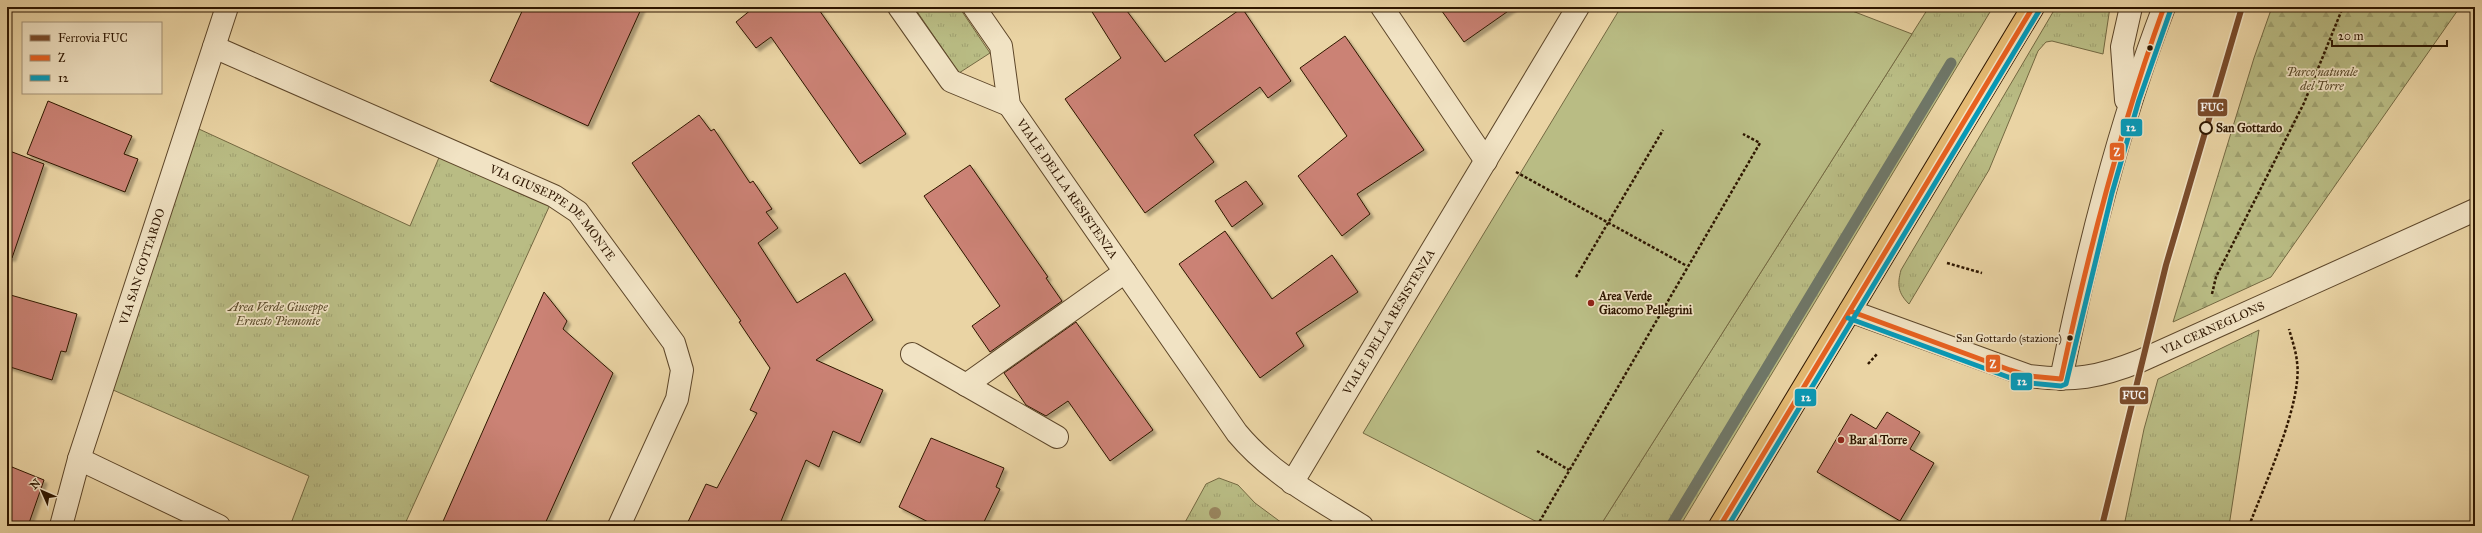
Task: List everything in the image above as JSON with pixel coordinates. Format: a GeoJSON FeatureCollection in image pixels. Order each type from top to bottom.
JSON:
{"type":"FeatureCollection","features":[{"type":"Feature","properties":{"kind":"main road"},"geometry":{"type":"LineString","coordinates":[[1720,526],[2032,7]]}},
{"type":"Feature","properties":{"kind":"street","name":"VIA SAN GOTTARDO"},"geometry":{"type":"LineString","coordinates":[[61,526],[80,459],[227,7]]}},
{"type":"Feature","properties":{"kind":"street"},"geometry":{"type":"LineString","coordinates":[[899,7],[951,81],[1009,104]]}},
{"type":"Feature","properties":{"kind":"street","name":"VIALE DELLA RESISTENZA"},"geometry":{"type":"LineString","coordinates":[[974,7],[1001,46],[1009,104],[1238,433],[1254,452],[1292,483],[1362,526]]}},
{"type":"Feature","properties":{"kind":"street"},"geometry":{"type":"LineString","coordinates":[[1382,7],[1486,161]]}},
{"type":"Feature","properties":{"kind":"street","name":"VIALE DELLA RESISTENZA"},"geometry":{"type":"LineString","coordinates":[[1292,483],[1578,7]]}},
{"type":"Feature","properties":{"kind":"street"},"geometry":{"type":"LineString","coordinates":[[2127,113],[2122,47],[2131,7]]}},
{"type":"Feature","properties":{"kind":"street"},"geometry":{"type":"LineString","coordinates":[[2061,379],[2077,299],[2127,113],[2138,75],[2164,7]]}},
{"type":"Feature","properties":{"kind":"street","name":"VIA GIUSEPPE DE MONTE"},"geometry":{"type":"LineString","coordinates":[[214,47],[554,196],[578,212],[674,343],[682,370],[677,399],[619,526]]}},
{"type":"Feature","properties":{"kind":"street","name":"VIA CERNEGLONS"},"geometry":{"type":"LineString","coordinates":[[1850,311],[2029,376],[2061,379],[2103,375],[2204,332],[2282,295],[2475,210]]}},
{"type":"Feature","properties":{"kind":"street"},"geometry":{"type":"LineString","coordinates":[[966,385],[1125,272]]}},
{"type":"Feature","properties":{"kind":"street"},"geometry":{"type":"LineString","coordinates":[[912,354],[1057,437]]}},
{"type":"Feature","properties":{"kind":"street"},"geometry":{"type":"LineString","coordinates":[[80,459],[219,526]]}},
{"type":"Feature","properties":{"kind":"path"},"geometry":{"type":"LineString","coordinates":[[2204,332],[2216,277],[2304,103],[2343,7]]}},
{"type":"Feature","properties":{"kind":"path"},"geometry":{"type":"LineString","coordinates":[[1576,277],[1663,130]]}},
{"type":"Feature","properties":{"kind":"path"},"geometry":{"type":"LineString","coordinates":[[1537,526],[1760,143],[1744,134]]}},
{"type":"Feature","properties":{"kind":"path"},"geometry":{"type":"LineString","coordinates":[[1486,161],[1520,173],[1687,266]]}},
{"type":"Feature","properties":{"kind":"path"},"geometry":{"type":"LineString","coordinates":[[1947,263],[1982,273]]}},
{"type":"Feature","properties":{"kind":"path"},"geometry":{"type":"LineString","coordinates":[[2249,526],[2288,421],[2296,392],[2298,362],[2282,295]]}},
{"type":"Feature","properties":{"kind":"path"},"geometry":{"type":"LineString","coordinates":[[1537,451],[1569,470]]}},
{"type":"Feature","properties":{"kind":"green space"},"geometry":{"type":"Polygon","coordinates":[[[914,7],[959,7],[990,53],[959,73],[914,7]]]}},
{"type":"Feature","properties":{"kind":"green space","name":"Area Verde Giacomo Pellegrini"},"geometry":{"type":"Polygon","coordinates":[[[1621,7],[1842,7],[1912,34],[1600,526],[1545,526],[1363,433],[1621,7]]]}},
{"type":"Feature","properties":{"kind":"green space"},"geometry":{"type":"Polygon","coordinates":[[[1929,7],[1993,7],[1680,526],[1600,526],[1929,7]]]}},
{"type":"Feature","properties":{"kind":"green space"},"geometry":{"type":"Polygon","coordinates":[[[2056,7],[2110,7],[2103,54],[2052,41],[2046,42],[2038,51],[1989,170],[1909,304],[1899,288],[1901,270],[2056,7]]]}},
{"type":"Feature","properties":{"kind":"green space","name":"Parco naturale del Torre"},"geometry":{"type":"Polygon","coordinates":[[[2272,7],[2460,7],[2271,277],[2173,322],[2254,58],[2272,7]]]}},
{"type":"Feature","properties":{"kind":"green space","name":"Area Verde Giuseppe Ernesto Piemonte"},"geometry":{"type":"Polygon","coordinates":[[[188,124],[410,226],[443,148],[554,196],[404,526],[290,526],[309,476],[104,386],[188,124]]]}},
{"type":"Feature","properties":{"kind":"green space"},"geometry":{"type":"Polygon","coordinates":[[[2259,330],[2229,526],[2124,526],[2144,429],[2158,379],[2259,330]]]}},
{"type":"Feature","properties":{"kind":"green space"},"geometry":{"type":"Polygon","coordinates":[[[1219,478],[1238,485],[1255,503],[1282,523],[1294,526],[1183,526],[1206,484],[1219,478]]]}},
{"type":"Feature","properties":{"kind":"building"},"geometry":{"type":"Polygon","coordinates":[[[524,7],[642,7],[588,126],[490,81],[524,7]]]}},
{"type":"Feature","properties":{"kind":"building"},"geometry":{"type":"Polygon","coordinates":[[[750,7],[817,7],[906,134],[860,164],[771,37],[756,48],[736,22],[752,9],[750,7]]]}},
{"type":"Feature","properties":{"kind":"building"},"geometry":{"type":"Polygon","coordinates":[[[1089,7],[1124,7],[1165,62],[1242,8],[1291,81],[1268,98],[1260,87],[1194,135],[1214,162],[1145,213],[1065,99],[1121,58],[1089,7]]]}},
{"type":"Feature","properties":{"kind":"building"},"geometry":{"type":"Polygon","coordinates":[[[1439,7],[1514,7],[1464,42],[1439,7]]]}},
{"type":"Feature","properties":{"kind":"building"},"geometry":{"type":"Polygon","coordinates":[[[1345,36],[1424,150],[1357,194],[1370,214],[1342,236],[1298,176],[1347,136],[1300,68],[1345,36]]]}},
{"type":"Feature","properties":{"kind":"building"},"geometry":{"type":"Polygon","coordinates":[[[48,101],[132,136],[124,154],[138,159],[125,192],[27,154],[48,101]]]}},
{"type":"Feature","properties":{"kind":"building"},"geometry":{"type":"Polygon","coordinates":[[[699,115],[711,131],[714,129],[750,183],[753,181],[772,209],[766,212],[778,228],[758,243],[797,303],[845,273],[873,320],[816,360],[883,390],[860,443],[833,431],[819,467],[806,460],[779,526],[686,526],[706,484],[717,488],[757,413],[750,410],[770,368],[739,322],[741,321],[632,163],[699,115]]]}},
{"type":"Feature","properties":{"kind":"building"},"geometry":{"type":"Polygon","coordinates":[[[7,150],[44,164],[12,258],[7,257],[7,150]]]}},
{"type":"Feature","properties":{"kind":"building"},"geometry":{"type":"Polygon","coordinates":[[[970,165],[1048,277],[1046,278],[1062,301],[990,352],[972,326],[1000,306],[924,196],[970,165]]]}},
{"type":"Feature","properties":{"kind":"building"},"geometry":{"type":"Polygon","coordinates":[[[1246,181],[1263,204],[1232,227],[1215,201],[1246,181]]]}},
{"type":"Feature","properties":{"kind":"building"},"geometry":{"type":"Polygon","coordinates":[[[1225,231],[1272,299],[1332,255],[1358,292],[1296,333],[1304,346],[1260,378],[1179,264],[1225,231]]]}},
{"type":"Feature","properties":{"kind":"building"},"geometry":{"type":"Polygon","coordinates":[[[544,292],[567,321],[563,329],[613,373],[544,526],[441,526],[544,292]]]}},
{"type":"Feature","properties":{"kind":"building"},"geometry":{"type":"Polygon","coordinates":[[[7,294],[77,314],[66,352],[61,351],[52,380],[7,366],[7,294]]]}},
{"type":"Feature","properties":{"kind":"building"},"geometry":{"type":"Polygon","coordinates":[[[1076,322],[1153,430],[1110,461],[1068,401],[1046,416],[1026,405],[1004,373],[1076,322]]]}},
{"type":"Feature","properties":{"kind":"building"},"geometry":{"type":"Polygon","coordinates":[[[1887,412],[1920,432],[1910,449],[1934,463],[1900,521],[1817,472],[1851,414],[1876,429],[1887,412]]]}},
{"type":"Feature","properties":{"kind":"building"},"geometry":{"type":"Polygon","coordinates":[[[931,438],[1004,468],[996,487],[1000,489],[982,526],[936,526],[899,507],[931,438]]]}},
{"type":"Feature","properties":{"kind":"building"},"geometry":{"type":"Polygon","coordinates":[[[7,465],[44,480],[28,526],[7,526],[7,465]]]}},
{"type":"Feature","properties":{"kind":"waterway"},"geometry":{"type":"LineString","coordinates":[[1671,526],[1951,63]]}},
{"type":"Feature","properties":{"kind":"rail line","name":"FUC"},"geometry":{"type":"LineString","coordinates":[[2102,526],[2166,265],[2242,7]]}},
{"type":"Feature","properties":{"kind":"transit line","name":"Z"},"geometry":{"type":"LineString","coordinates":[[1720,526],[2033,7]]}},
{"type":"Feature","properties":{"kind":"transit line","name":"Z"},"geometry":{"type":"LineString","coordinates":[[1850,311],[2010,370],[2029,376],[2061,379],[2082,285],[2106,191],[2133,98],[2164,7]]}},
{"type":"Feature","properties":{"kind":"transit line","name":"12"},"geometry":{"type":"LineString","coordinates":[[1848,318],[2008,377],[2028,383],[2061,386],[2066,384],[2112,193],[2139,100],[2171,9]]}},
{"type":"Feature","properties":{"kind":"transit line","name":"12"},"geometry":{"type":"LineString","coordinates":[[1728,526],[2039,11]]}},
{"type":"Feature","properties":{"kind":"place","name":"San Gottardo"},"geometry":{"type":"Point","coordinates":[2206,128]}},
{"type":"Feature","properties":{"kind":"place","name":"Area Verde Giacomo Pellegrini"},"geometry":{"type":"Point","coordinates":[1591,303]}},
{"type":"Feature","properties":{"kind":"place","name":"San Gottardo (stazione)"},"geometry":{"type":"Point","coordinates":[2070,338]}},
{"type":"Feature","properties":{"kind":"place","name":"Bar al Torre"},"geometry":{"type":"Point","coordinates":[1841,440]}}]}
